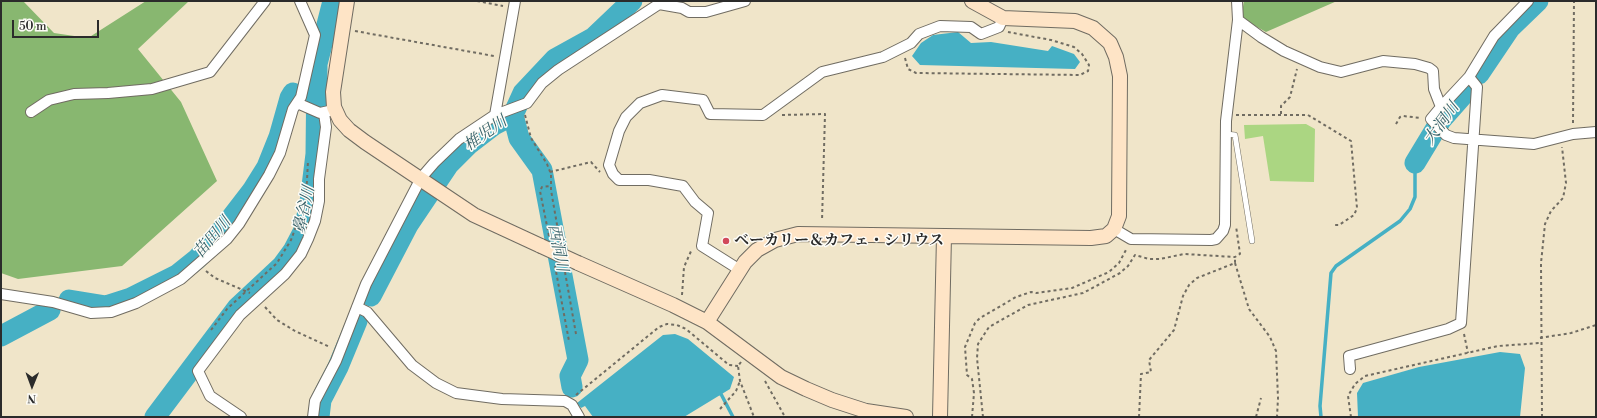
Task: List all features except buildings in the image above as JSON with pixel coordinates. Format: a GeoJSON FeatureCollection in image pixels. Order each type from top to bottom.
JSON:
{"type":"FeatureCollection","features":[{"type":"Feature","properties":{"kind":"street"},"geometry":{"type":"LineString","coordinates":[[31,112],[49,100],[74,94],[108,94],[152,89],[210,72],[264,1]]}},
{"type":"Feature","properties":{"kind":"street"},"geometry":{"type":"LineString","coordinates":[[1,294],[53,302],[90,313],[111,312],[136,303],[181,279],[199,265],[227,239],[235,229],[269,175],[280,153],[292,109],[302,97],[315,35],[300,1]]}},
{"type":"Feature","properties":{"kind":"street"},"geometry":{"type":"LineString","coordinates":[[240,417],[210,396],[198,371],[240,315],[285,274],[301,254],[308,239],[319,201],[319,179],[326,127],[326,112],[333,92],[347,1]]}},
{"type":"Feature","properties":{"kind":"street"},"geometry":{"type":"LineString","coordinates":[[314,417],[315,401],[340,350],[386,244],[424,180],[459,139],[495,115],[527,102],[542,83],[558,70],[659,4],[682,8],[689,12],[706,12],[745,1]]}},
{"type":"Feature","properties":{"kind":"street"},"geometry":{"type":"LineString","coordinates":[[707,322],[740,270],[757,250],[774,240],[798,234],[1091,238],[1106,236],[1114,229],[1119,216],[1120,76],[1116,57],[1110,43],[1093,28],[1075,22],[1003,18],[972,1]]}},
{"type":"Feature","properties":{"kind":"street"},"geometry":{"type":"LineString","coordinates":[[1114,229],[1131,239],[1211,240],[1220,236],[1225,225],[1227,115],[1238,20],[1237,1]]}},
{"type":"Feature","properties":{"kind":"street"},"geometry":{"type":"LineString","coordinates":[[1528,1],[1494,36],[1469,77],[1441,107],[1435,124],[1446,135],[1454,138],[1534,144],[1573,134],[1596,132]]}},
{"type":"Feature","properties":{"kind":"street"},"geometry":{"type":"LineString","coordinates":[[495,115],[514,5]]}},
{"type":"Feature","properties":{"kind":"street"},"geometry":{"type":"LineString","coordinates":[[740,270],[702,246],[708,213],[695,202],[683,186],[649,180],[619,180],[613,174],[609,165],[619,131],[626,117],[640,103],[662,95],[703,100],[710,114],[763,115],[822,72],[883,57],[911,43],[919,34],[940,26],[971,27],[981,34],[999,27],[1003,18]]}},
{"type":"Feature","properties":{"kind":"street"},"geometry":{"type":"LineString","coordinates":[[1238,20],[1261,38],[1320,67],[1341,72],[1383,61],[1415,64],[1429,68],[1433,70],[1436,98],[1441,107]]}},
{"type":"Feature","properties":{"kind":"street"},"geometry":{"type":"LineString","coordinates":[[1350,369],[1349,356],[1448,329],[1461,323],[1472,139],[1477,87],[1469,77]]}},
{"type":"Feature","properties":{"kind":"street"},"geometry":{"type":"LineString","coordinates":[[297,103],[308,108],[326,112],[340,120],[349,130],[474,214],[707,322],[781,377],[832,400],[866,411],[906,417]]}},
{"type":"Feature","properties":{"kind":"street"},"geometry":{"type":"LineString","coordinates":[[940,417],[944,236]]}},
{"type":"Feature","properties":{"kind":"street"},"geometry":{"type":"LineString","coordinates":[[358,307],[367,312],[412,366],[436,383],[456,393],[502,399],[567,402],[572,405],[579,417]]}},
{"type":"Feature","properties":{"kind":"lane"},"geometry":{"type":"LineString","coordinates":[[1226,134],[1235,135],[1252,241]]}},
{"type":"Feature","properties":{"kind":"path"},"geometry":{"type":"LineString","coordinates":[[477,1],[514,5]]}},
{"type":"Feature","properties":{"kind":"path"},"geometry":{"type":"LineString","coordinates":[[1573,134],[1574,1]]}},
{"type":"Feature","properties":{"kind":"path"},"geometry":{"type":"LineString","coordinates":[[342,29],[505,58]]}},
{"type":"Feature","properties":{"kind":"path"},"geometry":{"type":"LineString","coordinates":[[911,43],[905,59],[908,69],[916,72],[1080,75],[1088,71],[1089,65],[1082,54],[1074,47],[1051,40],[993,30]]}},
{"type":"Feature","properties":{"kind":"path"},"geometry":{"type":"LineString","coordinates":[[1281,114],[1282,106],[1290,97],[1293,89],[1300,58]]}},
{"type":"Feature","properties":{"kind":"path"},"geometry":{"type":"LineString","coordinates":[[527,102],[524,113],[531,138],[550,172],[560,243]]}},
{"type":"Feature","properties":{"kind":"path"},"geometry":{"type":"LineString","coordinates":[[763,115],[824,114],[822,234]]}},
{"type":"Feature","properties":{"kind":"path"},"geometry":{"type":"LineString","coordinates":[[1227,115],[1308,115],[1351,141],[1356,208],[1354,215],[1339,225],[1334,225]]}},
{"type":"Feature","properties":{"kind":"path"},"geometry":{"type":"LineString","coordinates":[[1396,124],[1400,117],[1403,116],[1435,124]]}},
{"type":"Feature","properties":{"kind":"path"},"geometry":{"type":"LineString","coordinates":[[1542,417],[1540,263],[1545,224],[1551,211],[1563,198],[1566,183],[1561,138]]}},
{"type":"Feature","properties":{"kind":"path"},"geometry":{"type":"LineString","coordinates":[[211,330],[227,309],[277,263],[291,240],[306,199],[308,161]]}},
{"type":"Feature","properties":{"kind":"path"},"geometry":{"type":"LineString","coordinates":[[550,172],[591,162],[602,176]]}},
{"type":"Feature","properties":{"kind":"path"},"geometry":{"type":"LineString","coordinates":[[542,187],[551,186]]}},
{"type":"Feature","properties":{"kind":"path"},"geometry":{"type":"LineString","coordinates":[[680,309],[684,267],[693,247]]}},
{"type":"Feature","properties":{"kind":"path"},"geometry":{"type":"LineString","coordinates":[[972,417],[974,394],[972,379],[967,375],[965,347],[975,323],[980,318],[1016,297],[1031,292],[1036,294],[1078,286],[1115,267],[1122,259],[1126,248],[1131,248]]}},
{"type":"Feature","properties":{"kind":"path"},"geometry":{"type":"LineString","coordinates":[[1235,257],[1235,263],[1249,309],[1270,337],[1276,351],[1278,398],[1277,417]]}},
{"type":"Feature","properties":{"kind":"path"},"geometry":{"type":"LineString","coordinates":[[1139,417],[1141,374],[1150,372],[1149,360],[1174,330],[1183,296],[1189,285],[1206,274],[1235,263]]}},
{"type":"Feature","properties":{"kind":"path"},"geometry":{"type":"LineString","coordinates":[[199,265],[215,278],[246,291]]}},
{"type":"Feature","properties":{"kind":"path"},"geometry":{"type":"LineString","coordinates":[[564,266],[576,334]]}},
{"type":"Feature","properties":{"kind":"path"},"geometry":{"type":"LineString","coordinates":[[983,417],[977,358],[978,344],[989,327],[1028,305],[1083,293],[1120,273]]}},
{"type":"Feature","properties":{"kind":"path"},"geometry":{"type":"LineString","coordinates":[[257,299],[277,320],[295,331],[336,350],[340,350]]}},
{"type":"Feature","properties":{"kind":"path"},"geometry":{"type":"LineString","coordinates":[[1461,323],[1468,353]]}},
{"type":"Feature","properties":{"kind":"path"},"geometry":{"type":"LineString","coordinates":[[567,402],[659,327],[667,324],[677,325],[686,329],[729,365],[738,366]]}},
{"type":"Feature","properties":{"kind":"path"},"geometry":{"type":"LineString","coordinates":[[1540,338],[1571,333],[1596,325]]}},
{"type":"Feature","properties":{"kind":"path"},"geometry":{"type":"LineString","coordinates":[[1351,417],[1348,396],[1355,384],[1365,376],[1498,346],[1540,343]]}},
{"type":"Feature","properties":{"kind":"path"},"geometry":{"type":"LineString","coordinates":[[747,352],[738,366],[740,381],[754,417]]}},
{"type":"Feature","properties":{"kind":"path"},"geometry":{"type":"LineString","coordinates":[[768,368],[765,382],[785,417]]}},
{"type":"Feature","properties":{"kind":"path"},"geometry":{"type":"LineString","coordinates":[[720,409],[736,391],[740,381]]}},
{"type":"Feature","properties":{"kind":"path"},"geometry":{"type":"LineString","coordinates":[[1256,417],[1261,398]]}},
{"type":"Feature","properties":{"kind":"green space"},"geometry":{"type":"Polygon","coordinates":[[[1,1],[23,1],[54,33],[88,38],[146,1],[189,1],[138,49],[181,102],[217,181],[122,266],[18,279],[1,273],[1,1]]]}},
{"type":"Feature","properties":{"kind":"green space"},"geometry":{"type":"Polygon","coordinates":[[[1244,1],[1337,1],[1266,32],[1241,18],[1244,1]]]}},
{"type":"Feature","properties":{"kind":"green space"},"geometry":{"type":"Polygon","coordinates":[[[1306,124],[1315,129],[1314,182],[1270,181],[1263,136],[1245,139],[1244,125],[1306,124]]]}},
{"type":"Feature","properties":{"kind":"water"},"geometry":{"type":"Polygon","coordinates":[[[958,32],[971,43],[991,42],[1048,51],[1052,46],[1074,54],[1080,62],[1075,69],[920,65],[912,56],[921,43],[933,35],[958,32]]]}},
{"type":"Feature","properties":{"kind":"water"},"geometry":{"type":"Polygon","coordinates":[[[675,334],[688,339],[734,377],[730,389],[684,417],[593,417],[585,406],[581,408],[577,403],[663,335],[675,334]]]}},
{"type":"Feature","properties":{"kind":"water"},"geometry":{"type":"Polygon","coordinates":[[[1500,352],[1520,354],[1525,368],[1520,417],[1358,417],[1357,393],[1363,383],[1419,367],[1500,352]]]}},
{"type":"Feature","properties":{"kind":"waterway","name":"鼻谷川"},"geometry":{"type":"LineString","coordinates":[[155,417],[237,308],[282,266],[293,251],[304,230],[310,202],[316,154],[317,64],[333,1]]}},
{"type":"Feature","properties":{"kind":"waterway","name":"椎児川"},"geometry":{"type":"LineString","coordinates":[[371,296],[408,225],[449,164],[468,145],[494,125],[513,115],[523,93],[555,59],[593,38],[632,1]]}},
{"type":"Feature","properties":{"kind":"waterway","name":"大洞川"},"geometry":{"type":"LineString","coordinates":[[1479,74],[1510,28],[1538,1]]}},
{"type":"Feature","properties":{"kind":"waterway","name":"大洞川"},"geometry":{"type":"LineString","coordinates":[[1415,163],[1441,120],[1471,86]]}},
{"type":"Feature","properties":{"kind":"waterway","name":"苗田川"},"geometry":{"type":"LineString","coordinates":[[69,300],[106,306],[131,298],[177,275],[197,259],[215,239],[252,191],[267,167],[279,137],[290,98],[293,93]]}},
{"type":"Feature","properties":{"kind":"waterway","name":"西洞川"},"geometry":{"type":"LineString","coordinates":[[513,115],[519,138],[542,170],[578,360],[570,376],[572,387]]}},
{"type":"Feature","properties":{"kind":"waterway"},"geometry":{"type":"LineString","coordinates":[[1321,417],[1320,406],[1331,273],[1336,266],[1400,221],[1410,209],[1415,197],[1415,163]]}},
{"type":"Feature","properties":{"kind":"waterway","name":"苗田川"},"geometry":{"type":"LineString","coordinates":[[1,336],[50,310]]}},
{"type":"Feature","properties":{"kind":"waterway","name":"椎児川"},"geometry":{"type":"LineString","coordinates":[[319,417],[321,400],[338,367],[357,321]]}},
{"type":"Feature","properties":{"kind":"waterway"},"geometry":{"type":"LineString","coordinates":[[718,393],[721,394],[733,417]]}},
{"type":"Feature","properties":{"kind":"place","name":"ベーカリー＆カフェ・シリウス"},"geometry":{"type":"Point","coordinates":[726,241]}}]}
